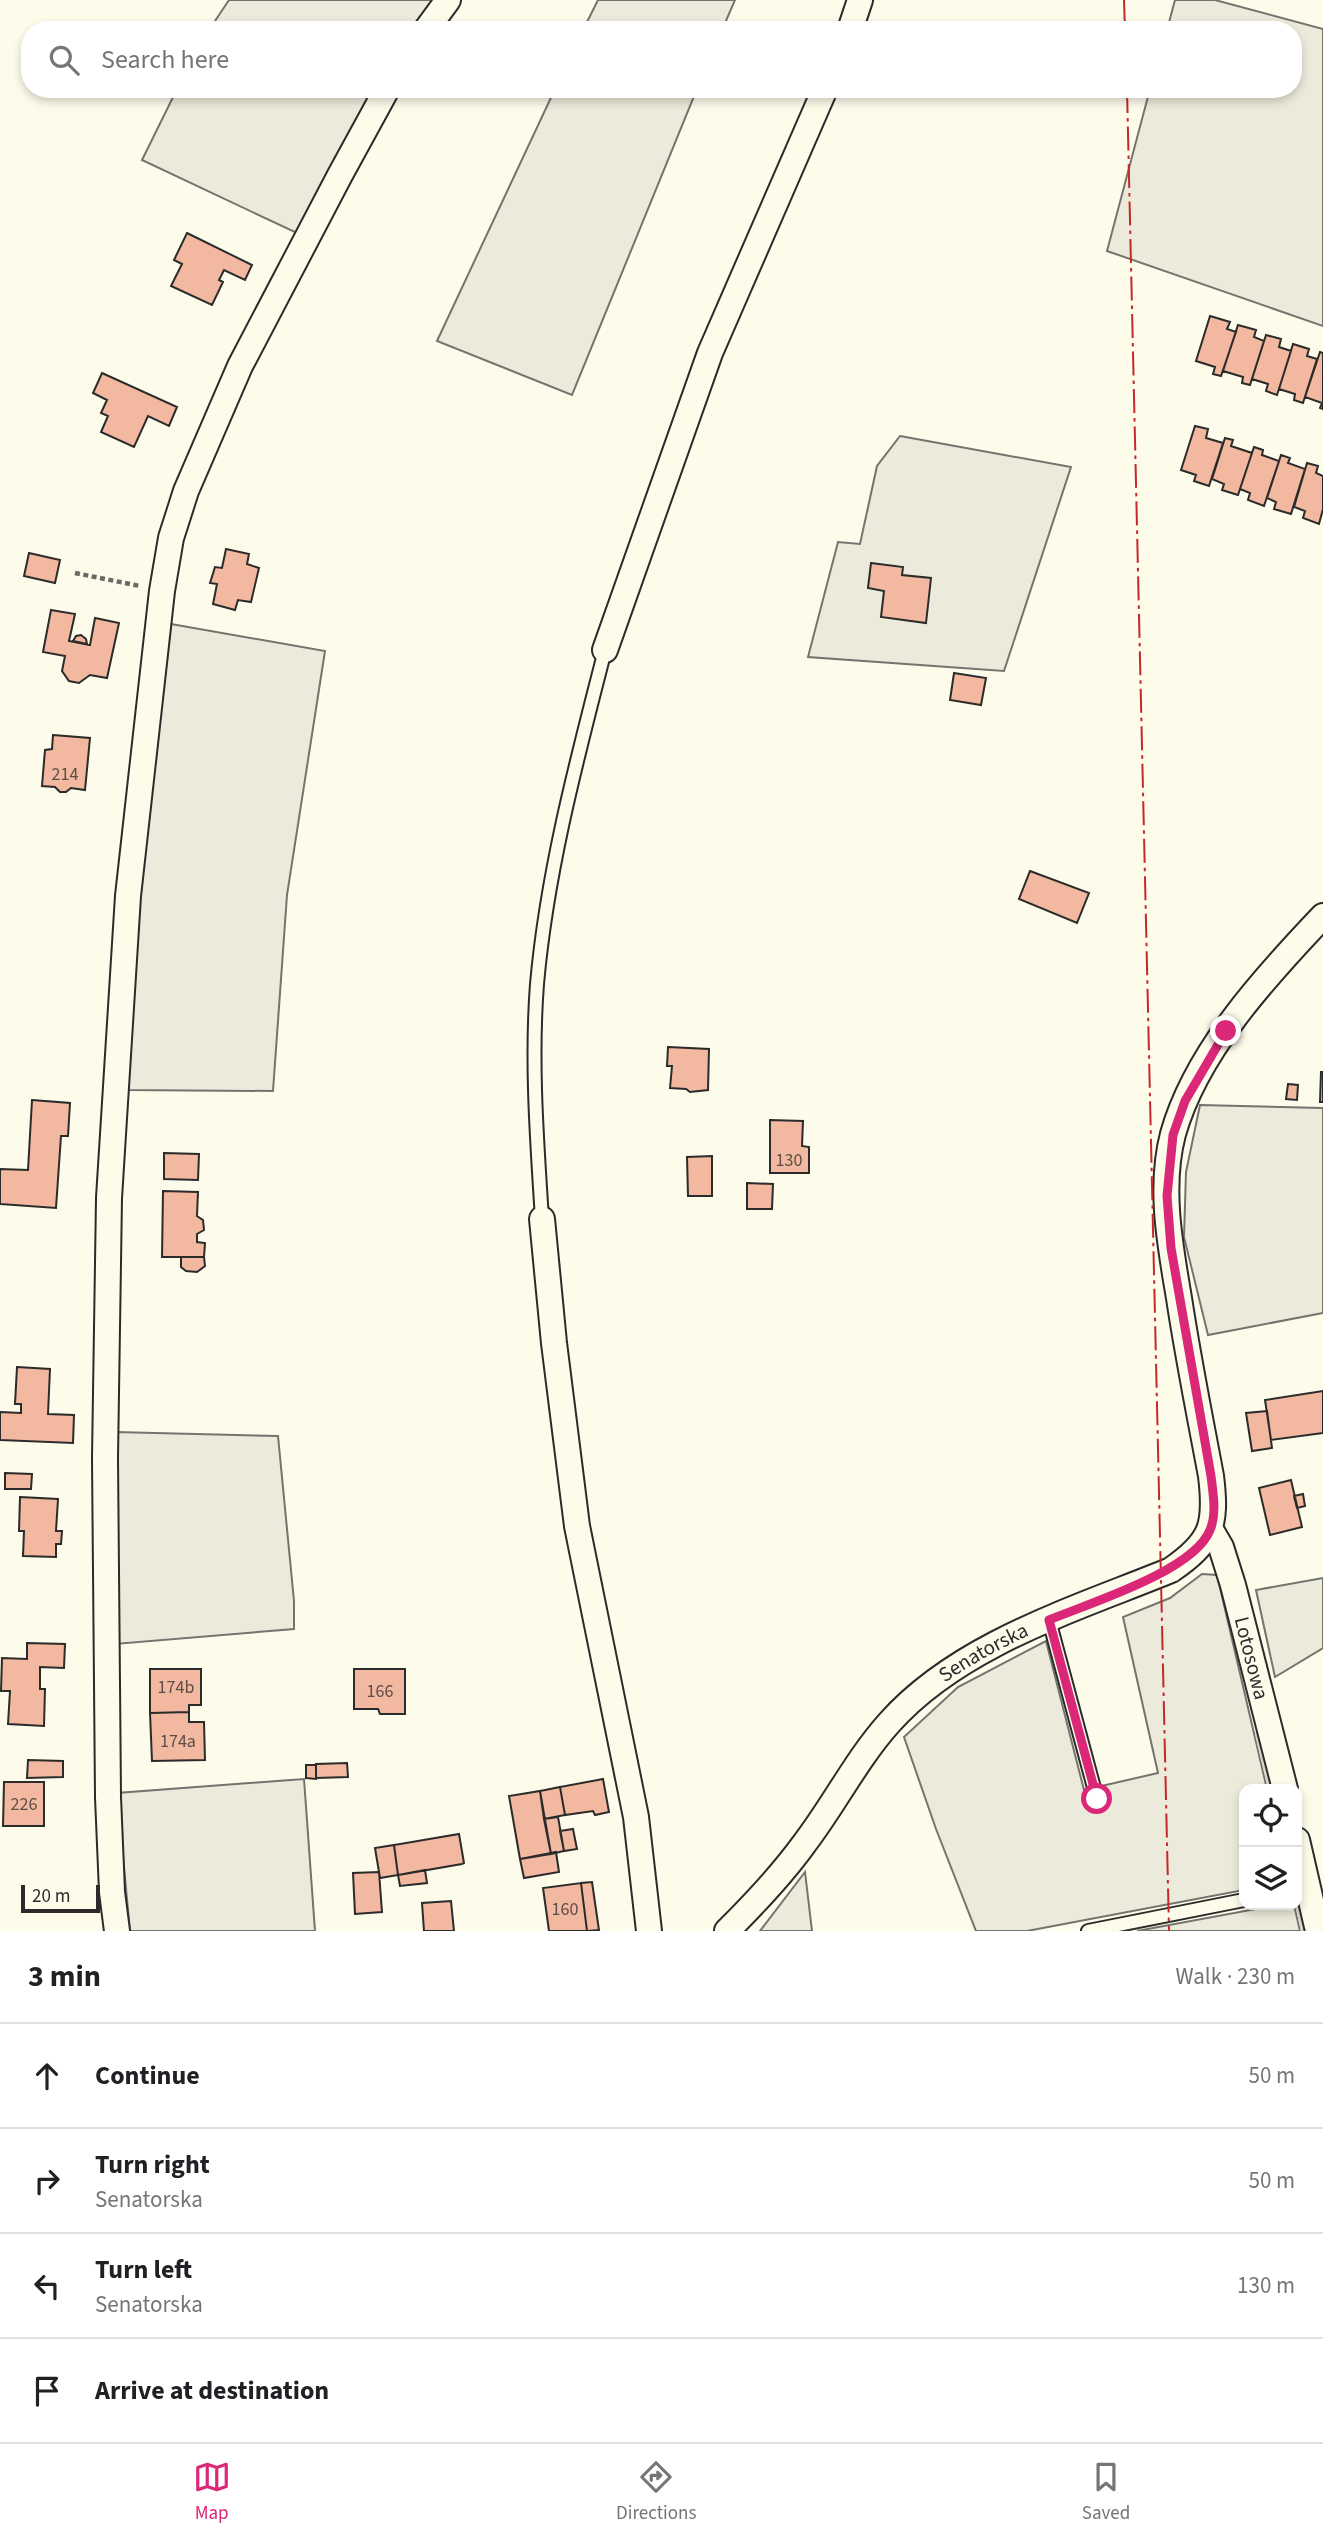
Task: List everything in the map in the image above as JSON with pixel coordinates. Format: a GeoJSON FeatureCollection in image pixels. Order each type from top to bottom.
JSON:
{"type":"FeatureCollection","features":[{"type":"Feature","properties":{"kind":"street"},"geometry":{"type":"LineString","coordinates":[[433,21],[448,0]]}},
{"type":"Feature","properties":{"kind":"street"},"geometry":{"type":"LineString","coordinates":[[853,21],[860,0]]}},
{"type":"Feature","properties":{"kind":"street"},"geometry":{"type":"LineString","coordinates":[[117,1931],[112,1892],[108,1756],[105,1458],[109,1198],[128,896],[162,591],[171,538],[187,491],[240,366],[382,98]]}},
{"type":"Feature","properties":{"kind":"street"},"geometry":{"type":"LineString","coordinates":[[605,650],[709,353],[821,98]]}},
{"type":"Feature","properties":{"kind":"street"},"geometry":{"type":"LineString","coordinates":[[1211,1530],[1214,1501],[1211,1476],[1171,1248],[1167,1196],[1173,1135],[1185,1101],[1226,1031],[1287,954],[1323,916]]}},
{"type":"Feature","properties":{"kind":"street"},"geometry":{"type":"LineString","coordinates":[[542,1219],[554,1343],[577,1526],[635,1817],[649,1931]]}},
{"type":"Feature","properties":{"kind":"street","name":"Senatorska"},"geometry":{"type":"LineString","coordinates":[[726,1931],[763,1895],[804,1845],[882,1732],[918,1695],[947,1672],[985,1648],[1171,1570],[1194,1554],[1211,1530]]}},
{"type":"Feature","properties":{"kind":"street","name":"Lotosowa"},"geometry":{"type":"LineString","coordinates":[[1211,1530],[1221,1547],[1233,1585],[1284,1784]]}},
{"type":"Feature","properties":{"kind":"street"},"geometry":{"type":"LineString","coordinates":[[1302,1888],[1318,1931]]}},
{"type":"Feature","properties":{"kind":"lane"},"geometry":{"type":"LineString","coordinates":[[542,1219],[534,1042],[538,983],[552,881],[605,650]]}},
{"type":"Feature","properties":{"kind":"lane"},"geometry":{"type":"LineString","coordinates":[[1049,1620],[1097,1799]]}},
{"type":"Feature","properties":{"kind":"lane"},"geometry":{"type":"LineString","coordinates":[[1088,1931],[1239,1901]]}},
{"type":"Feature","properties":{"kind":"path"},"geometry":{"type":"LineString","coordinates":[[75,573],[162,591]]}},
{"type":"Feature","properties":{"kind":"shaded area"},"geometry":{"type":"Polygon","coordinates":[[[229,0],[435,0],[422,21],[215,21],[229,0]]]}},
{"type":"Feature","properties":{"kind":"shaded area"},"geometry":{"type":"Polygon","coordinates":[[[598,0],[735,0],[726,21],[588,21],[598,0]]]}},
{"type":"Feature","properties":{"kind":"shaded area"},"geometry":{"type":"Polygon","coordinates":[[[1175,0],[1215,0],[1293,21],[1169,21],[1175,0]]]}},
{"type":"Feature","properties":{"kind":"shaded area"},"geometry":{"type":"Polygon","coordinates":[[[1302,23],[1323,29],[1323,326],[1107,251],[1148,98],[1302,98],[1302,23]]]}},
{"type":"Feature","properties":{"kind":"shaded area"},"geometry":{"type":"Polygon","coordinates":[[[173,98],[373,98],[299,234],[142,160],[173,98]]]}},
{"type":"Feature","properties":{"kind":"shaded area"},"geometry":{"type":"Polygon","coordinates":[[[551,98],[693,98],[572,395],[437,341],[551,98]]]}},
{"type":"Feature","properties":{"kind":"shaded area"},"geometry":{"type":"Polygon","coordinates":[[[900,436],[1071,467],[1004,671],[808,657],[838,542],[860,544],[877,466],[900,436]]]}},
{"type":"Feature","properties":{"kind":"shaded area"},"geometry":{"type":"Polygon","coordinates":[[[171,624],[325,651],[287,895],[273,1091],[125,1090],[140,891],[171,624]]]}},
{"type":"Feature","properties":{"kind":"shaded area"},"geometry":{"type":"Polygon","coordinates":[[[1200,1105],[1323,1108],[1323,1313],[1208,1335],[1184,1237],[1186,1172],[1200,1105]]]}},
{"type":"Feature","properties":{"kind":"shaded area"},"geometry":{"type":"Polygon","coordinates":[[[115,1432],[278,1436],[294,1601],[294,1629],[115,1644],[115,1432]]]}},
{"type":"Feature","properties":{"kind":"shaded area"},"geometry":{"type":"Polygon","coordinates":[[[1202,1574],[1217,1575],[1266,1784],[1239,1784],[1239,1891],[1027,1931],[976,1931],[904,1737],[958,1687],[1046,1641],[1084,1790],[1158,1773],[1123,1617],[1170,1598],[1202,1574]]]}},
{"type":"Feature","properties":{"kind":"shaded area"},"geometry":{"type":"Polygon","coordinates":[[[1323,1578],[1323,1648],[1275,1677],[1256,1590],[1323,1578]]]}},
{"type":"Feature","properties":{"kind":"shaded area"},"geometry":{"type":"Polygon","coordinates":[[[304,1779],[315,1931],[130,1931],[117,1793],[304,1779]]]}},
{"type":"Feature","properties":{"kind":"shaded area"},"geometry":{"type":"Polygon","coordinates":[[[805,1872],[812,1931],[760,1931],[805,1872]]]}},
{"type":"Feature","properties":{"kind":"shaded area"},"geometry":{"type":"Polygon","coordinates":[[[1251,1910],[1295,1910],[1300,1931],[1137,1931],[1251,1910]]]}},
{"type":"Feature","properties":{"kind":"building"},"geometry":{"type":"Polygon","coordinates":[[[187,233],[252,265],[245,280],[224,270],[219,280],[223,282],[212,305],[171,286],[182,264],[174,260],[187,233]]]}},
{"type":"Feature","properties":{"kind":"building"},"geometry":{"type":"Polygon","coordinates":[[[1210,316],[1230,322],[1227,329],[1236,332],[1221,376],[1213,374],[1215,367],[1196,361],[1210,316]]]}},
{"type":"Feature","properties":{"kind":"building"},"geometry":{"type":"Polygon","coordinates":[[[1238,325],[1256,330],[1254,337],[1264,341],[1250,385],[1242,383],[1243,377],[1223,371],[1238,325]]]}},
{"type":"Feature","properties":{"kind":"building"},"geometry":{"type":"Polygon","coordinates":[[[1266,335],[1281,339],[1279,347],[1291,351],[1277,395],[1266,391],[1268,384],[1252,379],[1266,335]]]}},
{"type":"Feature","properties":{"kind":"building"},"geometry":{"type":"Polygon","coordinates":[[[1293,344],[1309,349],[1307,356],[1317,359],[1303,403],[1294,400],[1295,394],[1279,389],[1293,344]]]}},
{"type":"Feature","properties":{"kind":"building"},"geometry":{"type":"Polygon","coordinates":[[[1320,352],[1323,353],[1323,409],[1320,408],[1322,403],[1305,397],[1320,352]]]}},
{"type":"Feature","properties":{"kind":"building"},"geometry":{"type":"Polygon","coordinates":[[[102,373],[177,407],[169,426],[148,416],[134,447],[101,432],[108,416],[101,413],[107,400],[93,393],[102,373]]]}},
{"type":"Feature","properties":{"kind":"building"},"geometry":{"type":"Polygon","coordinates":[[[1195,426],[1208,429],[1206,438],[1223,443],[1209,486],[1194,481],[1196,475],[1181,470],[1195,426]]]}},
{"type":"Feature","properties":{"kind":"building"},"geometry":{"type":"Polygon","coordinates":[[[1225,438],[1233,440],[1231,446],[1252,453],[1238,495],[1222,490],[1224,484],[1212,479],[1225,438]]]}},
{"type":"Feature","properties":{"kind":"building"},"geometry":{"type":"Polygon","coordinates":[[[1254,447],[1263,450],[1262,455],[1279,461],[1264,506],[1248,500],[1250,493],[1240,489],[1254,447]]]}},
{"type":"Feature","properties":{"kind":"building"},"geometry":{"type":"Polygon","coordinates":[[[1281,455],[1290,458],[1288,463],[1305,469],[1291,514],[1274,509],[1276,502],[1267,498],[1281,455]]]}},
{"type":"Feature","properties":{"kind":"building"},"geometry":{"type":"Polygon","coordinates":[[[1307,463],[1318,466],[1316,473],[1323,476],[1323,509],[1319,524],[1303,518],[1305,511],[1294,507],[1307,463]]]}},
{"type":"Feature","properties":{"kind":"building"},"geometry":{"type":"Polygon","coordinates":[[[226,549],[249,554],[247,564],[259,568],[251,602],[238,600],[235,610],[213,604],[217,584],[210,583],[215,567],[222,568],[226,549]]]}},
{"type":"Feature","properties":{"kind":"building"},"geometry":{"type":"Polygon","coordinates":[[[29,553],[60,560],[55,583],[24,576],[29,553]]]}},
{"type":"Feature","properties":{"kind":"building"},"geometry":{"type":"Polygon","coordinates":[[[871,563],[903,567],[902,575],[931,578],[926,623],[881,617],[884,591],[868,588],[871,563]]]}},
{"type":"Feature","properties":{"kind":"building"},"geometry":{"type":"Polygon","coordinates":[[[51,610],[75,614],[69,641],[90,645],[95,618],[119,623],[107,678],[90,675],[79,683],[69,681],[62,671],[65,656],[43,652],[51,610]]]}},
{"type":"Feature","properties":{"kind":"building"},"geometry":{"type":"Polygon","coordinates":[[[81,635],[87,644],[73,641],[76,636],[81,635]]]}},
{"type":"Feature","properties":{"kind":"building"},"geometry":{"type":"Polygon","coordinates":[[[954,673],[986,678],[981,705],[950,700],[954,673]]]}},
{"type":"Feature","properties":{"kind":"building"},"geometry":{"type":"Polygon","coordinates":[[[53,735],[90,738],[85,790],[71,788],[60,792],[55,787],[42,786],[45,750],[52,749],[53,735]]]}},
{"type":"Feature","properties":{"kind":"building"},"geometry":{"type":"Polygon","coordinates":[[[1030,871],[1089,893],[1077,923],[1019,899],[1030,871]]]}},
{"type":"Feature","properties":{"kind":"building"},"geometry":{"type":"Polygon","coordinates":[[[668,1047],[709,1049],[708,1090],[690,1092],[686,1089],[670,1088],[672,1066],[667,1066],[668,1047]]]}},
{"type":"Feature","properties":{"kind":"building"},"geometry":{"type":"Polygon","coordinates":[[[1323,1072],[1323,1102],[1320,1102],[1323,1072]]]}},
{"type":"Feature","properties":{"kind":"building"},"geometry":{"type":"Polygon","coordinates":[[[1288,1084],[1298,1085],[1297,1100],[1286,1099],[1288,1084]]]}},
{"type":"Feature","properties":{"kind":"building"},"geometry":{"type":"Polygon","coordinates":[[[32,1100],[70,1103],[68,1136],[61,1136],[56,1208],[0,1204],[0,1169],[28,1170],[32,1100]]]}},
{"type":"Feature","properties":{"kind":"building"},"geometry":{"type":"Polygon","coordinates":[[[770,1120],[803,1121],[802,1146],[809,1147],[809,1173],[770,1173],[770,1120]]]}},
{"type":"Feature","properties":{"kind":"building"},"geometry":{"type":"Polygon","coordinates":[[[164,1153],[199,1154],[198,1180],[164,1179],[164,1153]]]}},
{"type":"Feature","properties":{"kind":"building"},"geometry":{"type":"Polygon","coordinates":[[[712,1156],[712,1196],[688,1196],[687,1157],[712,1156]]]}},
{"type":"Feature","properties":{"kind":"building"},"geometry":{"type":"Polygon","coordinates":[[[747,1183],[773,1184],[772,1209],[747,1209],[747,1183]]]}},
{"type":"Feature","properties":{"kind":"building"},"geometry":{"type":"Polygon","coordinates":[[[163,1191],[198,1192],[197,1216],[203,1220],[204,1230],[197,1234],[197,1242],[205,1243],[204,1257],[162,1257],[163,1191]]]}},
{"type":"Feature","properties":{"kind":"building"},"geometry":{"type":"Polygon","coordinates":[[[181,1257],[204,1257],[205,1266],[197,1272],[186,1271],[181,1267],[181,1257]]]}},
{"type":"Feature","properties":{"kind":"building"},"geometry":{"type":"Polygon","coordinates":[[[17,1367],[50,1369],[48,1414],[74,1415],[73,1443],[0,1440],[0,1412],[21,1413],[21,1404],[15,1404],[17,1367]]]}},
{"type":"Feature","properties":{"kind":"building"},"geometry":{"type":"Polygon","coordinates":[[[1323,1391],[1323,1433],[1271,1440],[1265,1400],[1323,1391]]]}},
{"type":"Feature","properties":{"kind":"building"},"geometry":{"type":"Polygon","coordinates":[[[1267,1411],[1272,1448],[1252,1451],[1246,1413],[1267,1411]]]}},
{"type":"Feature","properties":{"kind":"building"},"geometry":{"type":"Polygon","coordinates":[[[5,1473],[32,1474],[31,1489],[5,1489],[5,1473]]]}},
{"type":"Feature","properties":{"kind":"building"},"geometry":{"type":"Polygon","coordinates":[[[1291,1480],[1302,1527],[1270,1535],[1259,1488],[1291,1480]]]}},
{"type":"Feature","properties":{"kind":"building"},"geometry":{"type":"Polygon","coordinates":[[[1303,1494],[1305,1506],[1297,1508],[1294,1496],[1303,1494]]]}},
{"type":"Feature","properties":{"kind":"building"},"geometry":{"type":"Polygon","coordinates":[[[20,1497],[58,1499],[56,1531],[62,1531],[61,1544],[56,1544],[56,1557],[23,1556],[24,1531],[19,1531],[20,1497]]]}},
{"type":"Feature","properties":{"kind":"building"},"geometry":{"type":"Polygon","coordinates":[[[27,1643],[65,1644],[64,1668],[40,1667],[40,1689],[45,1689],[44,1726],[8,1724],[10,1691],[1,1691],[2,1658],[27,1659],[27,1643]]]}},
{"type":"Feature","properties":{"kind":"building"},"geometry":{"type":"Polygon","coordinates":[[[150,1669],[201,1669],[201,1705],[189,1705],[189,1712],[150,1713],[150,1669]]]}},
{"type":"Feature","properties":{"kind":"building"},"geometry":{"type":"Polygon","coordinates":[[[354,1669],[405,1669],[405,1714],[380,1714],[378,1709],[354,1709],[354,1669]]]}},
{"type":"Feature","properties":{"kind":"building"},"geometry":{"type":"Polygon","coordinates":[[[189,1712],[189,1722],[204,1722],[205,1760],[152,1761],[150,1713],[189,1712]]]}},
{"type":"Feature","properties":{"kind":"building"},"geometry":{"type":"Polygon","coordinates":[[[28,1760],[63,1761],[63,1777],[27,1778],[28,1760]]]}},
{"type":"Feature","properties":{"kind":"building"},"geometry":{"type":"Polygon","coordinates":[[[347,1763],[348,1777],[316,1778],[316,1764],[347,1763]]]}},
{"type":"Feature","properties":{"kind":"building"},"geometry":{"type":"Polygon","coordinates":[[[306,1765],[316,1765],[316,1779],[306,1778],[306,1765]]]}},
{"type":"Feature","properties":{"kind":"building"},"geometry":{"type":"Polygon","coordinates":[[[603,1779],[609,1812],[565,1815],[560,1787],[603,1779]]]}},
{"type":"Feature","properties":{"kind":"building"},"geometry":{"type":"Polygon","coordinates":[[[4,1782],[44,1782],[44,1826],[3,1826],[4,1782]]]}},
{"type":"Feature","properties":{"kind":"building"},"geometry":{"type":"Polygon","coordinates":[[[560,1787],[565,1815],[544,1819],[540,1791],[560,1787]]]}},
{"type":"Feature","properties":{"kind":"building"},"geometry":{"type":"Polygon","coordinates":[[[540,1791],[551,1854],[520,1859],[509,1796],[540,1791]]]}},
{"type":"Feature","properties":{"kind":"building"},"geometry":{"type":"Polygon","coordinates":[[[558,1817],[564,1851],[551,1854],[544,1819],[558,1817]]]}},
{"type":"Feature","properties":{"kind":"building"},"geometry":{"type":"Polygon","coordinates":[[[573,1829],[577,1849],[564,1851],[560,1831],[573,1829]]]}},
{"type":"Feature","properties":{"kind":"building"},"geometry":{"type":"Polygon","coordinates":[[[459,1834],[464,1863],[398,1875],[394,1845],[459,1834]]]}},
{"type":"Feature","properties":{"kind":"building"},"geometry":{"type":"Polygon","coordinates":[[[394,1845],[398,1875],[380,1878],[375,1848],[394,1845]]]}},
{"type":"Feature","properties":{"kind":"building"},"geometry":{"type":"Polygon","coordinates":[[[556,1852],[559,1872],[524,1878],[520,1859],[556,1852]]]}},
{"type":"Feature","properties":{"kind":"building"},"geometry":{"type":"Polygon","coordinates":[[[425,1870],[427,1883],[400,1886],[398,1875],[425,1870]]]}},
{"type":"Feature","properties":{"kind":"building"},"geometry":{"type":"Polygon","coordinates":[[[379,1872],[382,1912],[355,1914],[353,1873],[379,1872]]]}},
{"type":"Feature","properties":{"kind":"building"},"geometry":{"type":"Polygon","coordinates":[[[592,1882],[599,1930],[587,1931],[581,1883],[592,1882]]]}},
{"type":"Feature","properties":{"kind":"building"},"geometry":{"type":"Polygon","coordinates":[[[581,1883],[587,1931],[549,1931],[543,1888],[581,1883]]]}},
{"type":"Feature","properties":{"kind":"building"},"geometry":{"type":"Polygon","coordinates":[[[451,1901],[454,1931],[424,1931],[422,1903],[451,1901]]]}},
{"type":"Feature","properties":{"kind":"waterway"},"geometry":{"type":"LineString","coordinates":[[1259,1734],[1271,1784]]}},
{"type":"Feature","properties":{"kind":"waterway"},"geometry":{"type":"LineString","coordinates":[[1300,1910],[1305,1931]]}},
{"type":"Feature","properties":{"kind":"power"},"geometry":{"type":"LineString","coordinates":[[1124,0],[1125,21]]}},
{"type":"Feature","properties":{"kind":"power"},"geometry":{"type":"LineString","coordinates":[[1127,98],[1169,1931]]}},
{"type":"Feature","properties":{"kind":"route"},"geometry":{"type":"LineString","coordinates":[[1097,1799],[1049,1620],[1171,1570],[1194,1554],[1211,1530],[1214,1501],[1211,1476],[1182,1320],[1171,1248],[1167,1196],[1173,1135],[1185,1101],[1226,1031]]}}]}
